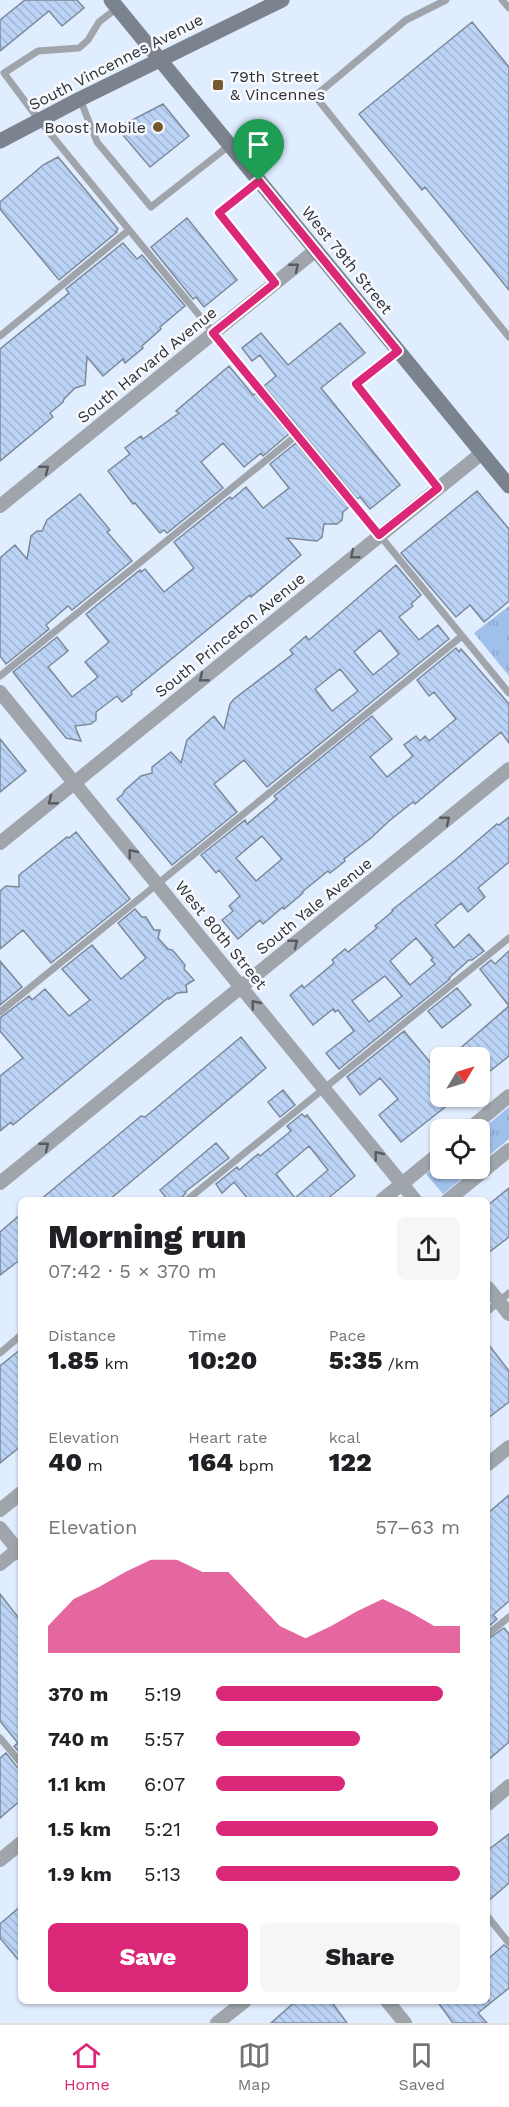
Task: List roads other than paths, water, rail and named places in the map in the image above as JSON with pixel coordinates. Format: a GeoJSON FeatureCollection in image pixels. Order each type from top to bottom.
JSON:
{"type":"FeatureCollection","features":[{"type":"Feature","properties":{"kind":"main road","name":"South Vincennes Avenue"},"geometry":{"type":"LineString","coordinates":[[0,141],[282,0]]}},
{"type":"Feature","properties":{"kind":"main road","name":"West 79th Street"},"geometry":{"type":"LineString","coordinates":[[114,4],[509,486]]}},
{"type":"Feature","properties":{"kind":"street","name":"South Harvard Avenue"},"geometry":{"type":"LineString","coordinates":[[0,506],[316,250]]}},
{"type":"Feature","properties":{"kind":"street","name":"South Princeton Avenue"},"geometry":{"type":"LineString","coordinates":[[0,843],[482,453]]}},
{"type":"Feature","properties":{"kind":"street","name":"West 80th Street"},"geometry":{"type":"LineString","coordinates":[[0,692],[413,1197]]}},
{"type":"Feature","properties":{"kind":"street","name":"South Yale Avenue"},"geometry":{"type":"LineString","coordinates":[[0,1183],[509,769]]}},
{"type":"Feature","properties":{"kind":"street"},"geometry":{"type":"LineString","coordinates":[[481,1119],[509,1096]]}},
{"type":"Feature","properties":{"kind":"street"},"geometry":{"type":"LineString","coordinates":[[452,1197],[509,1150]]}},
{"type":"Feature","properties":{"kind":"street"},"geometry":{"type":"LineString","coordinates":[[386,1197],[430,1161]]}},
{"type":"Feature","properties":{"kind":"street"},"geometry":{"type":"LineString","coordinates":[[498,1302],[509,1314]]}},
{"type":"Feature","properties":{"kind":"street"},"geometry":{"type":"LineString","coordinates":[[490,1462],[509,1447]]}},
{"type":"Feature","properties":{"kind":"street"},"geometry":{"type":"LineString","coordinates":[[0,1510],[18,1495]]}},
{"type":"Feature","properties":{"kind":"street"},"geometry":{"type":"LineString","coordinates":[[0,1528],[18,1548]]}},
{"type":"Feature","properties":{"kind":"street"},"geometry":{"type":"LineString","coordinates":[[0,1564],[18,1551]]}},
{"type":"Feature","properties":{"kind":"street"},"geometry":{"type":"LineString","coordinates":[[490,1802],[509,1786]]}},
{"type":"Feature","properties":{"kind":"street"},"geometry":{"type":"LineString","coordinates":[[0,1860],[18,1845]]}},
{"type":"Feature","properties":{"kind":"street"},"geometry":{"type":"LineString","coordinates":[[226,2020],[242,2004]]}},
{"type":"Feature","properties":{"kind":"street"},"geometry":{"type":"LineString","coordinates":[[389,2004],[405,2023]]}},
{"type":"Feature","properties":{"kind":"lane"},"geometry":{"type":"LineString","coordinates":[[446,0],[406,20],[315,96],[509,336]]}},
{"type":"Feature","properties":{"kind":"lane"},"geometry":{"type":"LineString","coordinates":[[502,0],[509,8]]}},
{"type":"Feature","properties":{"kind":"lane"},"geometry":{"type":"LineString","coordinates":[[114,4],[88,40],[78,48],[38,51],[4,74],[39,120],[509,693]]}},
{"type":"Feature","properties":{"kind":"lane"},"geometry":{"type":"LineString","coordinates":[[80,99],[97,142],[151,207],[230,145]]}},
{"type":"Feature","properties":{"kind":"lane"},"geometry":{"type":"LineString","coordinates":[[259,181],[219,213],[275,283]]}},
{"type":"Feature","properties":{"kind":"lane"},"geometry":{"type":"LineString","coordinates":[[0,336],[129,230]]}},
{"type":"Feature","properties":{"kind":"lane"},"geometry":{"type":"LineString","coordinates":[[398,351],[356,384],[438,488]]}},
{"type":"Feature","properties":{"kind":"lane"},"geometry":{"type":"LineString","coordinates":[[0,676],[297,435]]}},
{"type":"Feature","properties":{"kind":"lane"},"geometry":{"type":"LineString","coordinates":[[0,1012],[462,636]]}},
{"type":"Feature","properties":{"kind":"lane"},"geometry":{"type":"LineString","coordinates":[[191,1197],[509,938]]}},
{"type":"Feature","properties":{"kind":"lane"},"geometry":{"type":"LineString","coordinates":[[0,1353],[18,1338]]}},
{"type":"Feature","properties":{"kind":"lane"},"geometry":{"type":"LineString","coordinates":[[490,1632],[509,1617]]}},
{"type":"Feature","properties":{"kind":"lane"},"geometry":{"type":"LineString","coordinates":[[0,1738],[18,1759]]}},
{"type":"Feature","properties":{"kind":"lane"},"geometry":{"type":"LineString","coordinates":[[490,1919],[509,1943]]}},
{"type":"Feature","properties":{"kind":"place","name":"79th Street & Vincennes"},"geometry":{"type":"Point","coordinates":[218,85]}},
{"type":"Feature","properties":{"kind":"place","name":"Boost Mobile"},"geometry":{"type":"Point","coordinates":[158,127]}}]}
